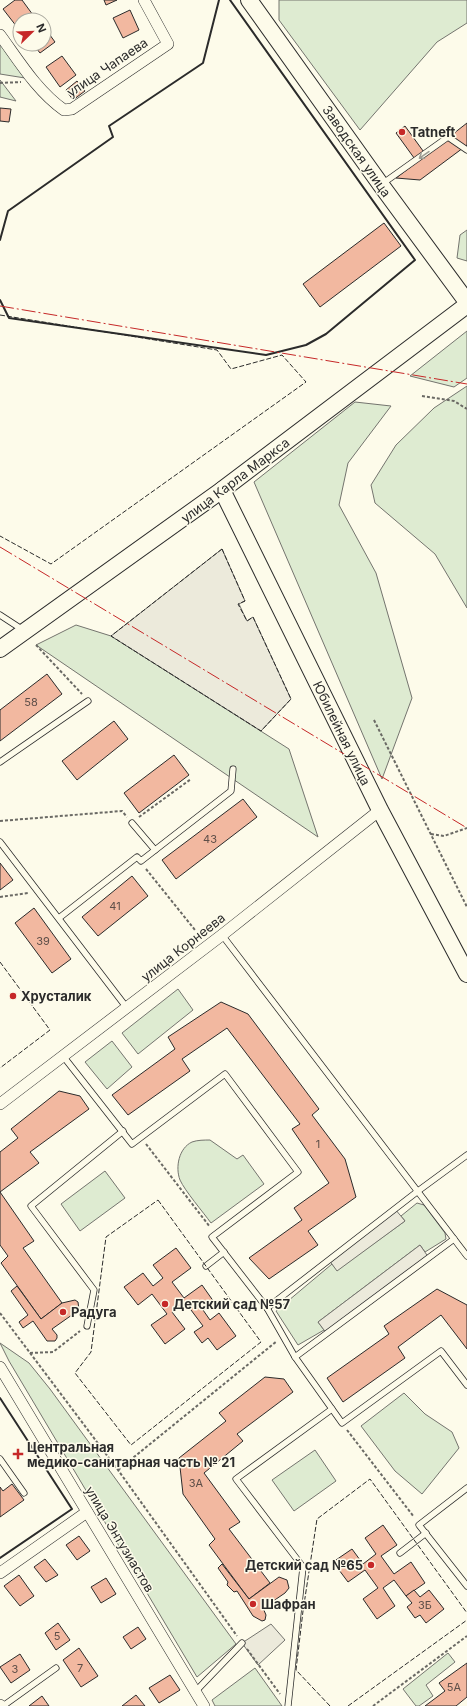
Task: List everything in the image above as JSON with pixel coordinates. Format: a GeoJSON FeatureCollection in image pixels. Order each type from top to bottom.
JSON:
{"type":"FeatureCollection","features":[{"type":"Feature","properties":{"kind":"street","name":"улица Чапаева"},"geometry":{"type":"LineString","coordinates":[[0,35],[34,81],[51,101],[64,110],[72,109],[168,44],[144,0]]}},
{"type":"Feature","properties":{"kind":"street","name":"Заводская улица"},"geometry":{"type":"LineString","coordinates":[[249,0],[381,185],[467,302]]}},
{"type":"Feature","properties":{"kind":"street","name":"улица Карла Маркса"},"geometry":{"type":"LineString","coordinates":[[0,649],[222,490],[467,305]]}},
{"type":"Feature","properties":{"kind":"street","name":"Юбилейная улица"},"geometry":{"type":"LineString","coordinates":[[222,490],[380,810],[467,974]]}},
{"type":"Feature","properties":{"kind":"street","name":"улица Корнеева"},"geometry":{"type":"LineString","coordinates":[[0,1104],[222,935],[380,810]]}},
{"type":"Feature","properties":{"kind":"street","name":"улица Энтузиастов"},"geometry":{"type":"LineString","coordinates":[[0,1367],[195,1692],[200,1705]]}},
{"type":"Feature","properties":{"kind":"street"},"geometry":{"type":"LineString","coordinates":[[0,1573],[87,1512]]}},
{"type":"Feature","properties":{"kind":"lane"},"geometry":{"type":"LineString","coordinates":[[381,185],[448,137],[467,150]]}},
{"type":"Feature","properties":{"kind":"lane"},"geometry":{"type":"LineString","coordinates":[[0,614],[25,631]]}},
{"type":"Feature","properties":{"kind":"lane"},"geometry":{"type":"LineString","coordinates":[[0,762],[88,700]]}},
{"type":"Feature","properties":{"kind":"lane"},"geometry":{"type":"LineString","coordinates":[[59,918],[136,857],[141,862],[231,791],[233,769]]}},
{"type":"Feature","properties":{"kind":"lane"},"geometry":{"type":"LineString","coordinates":[[132,823],[156,850]]}},
{"type":"Feature","properties":{"kind":"lane"},"geometry":{"type":"LineString","coordinates":[[0,842],[127,1008]]}},
{"type":"Feature","properties":{"kind":"lane"},"geometry":{"type":"LineString","coordinates":[[222,935],[467,1256]]}},
{"type":"Feature","properties":{"kind":"lane"},"geometry":{"type":"LineString","coordinates":[[63,1056],[132,1144],[224,1074],[298,1172],[212,1237],[267,1308],[295,1357],[342,1423],[441,1351],[467,1385]]}},
{"type":"Feature","properties":{"kind":"lane"},"geometry":{"type":"LineString","coordinates":[[88,1326],[94,1290],[31,1206],[123,1131]]}},
{"type":"Feature","properties":{"kind":"lane"},"geometry":{"type":"LineString","coordinates":[[267,1308],[418,1191],[467,1156]]}},
{"type":"Feature","properties":{"kind":"lane"},"geometry":{"type":"LineString","coordinates":[[295,1357],[454,1239]]}},
{"type":"Feature","properties":{"kind":"lane"},"geometry":{"type":"LineString","coordinates":[[206,1266],[224,1252]]}},
{"type":"Feature","properties":{"kind":"lane"},"geometry":{"type":"LineString","coordinates":[[288,1706],[303,1567],[236,1479],[332,1409]]}},
{"type":"Feature","properties":{"kind":"lane"},"geometry":{"type":"LineString","coordinates":[[0,1459],[24,1493]]}},
{"type":"Feature","properties":{"kind":"lane"},"geometry":{"type":"LineString","coordinates":[[467,1488],[419,1525],[467,1586]]}},
{"type":"Feature","properties":{"kind":"lane"},"geometry":{"type":"LineString","coordinates":[[400,1553],[426,1533]]}},
{"type":"Feature","properties":{"kind":"lane"},"geometry":{"type":"LineString","coordinates":[[195,1692],[242,1643]]}},
{"type":"Feature","properties":{"kind":"lane"},"geometry":{"type":"LineString","coordinates":[[1,1706],[56,1668]]}},
{"type":"Feature","properties":{"kind":"path"},"geometry":{"type":"LineString","coordinates":[[0,83],[34,81]]}},
{"type":"Feature","properties":{"kind":"path"},"geometry":{"type":"LineString","coordinates":[[422,396],[454,401],[467,410]]}},
{"type":"Feature","properties":{"kind":"path"},"geometry":{"type":"LineString","coordinates":[[36,645],[88,700]]}},
{"type":"Feature","properties":{"kind":"path"},"geometry":{"type":"LineString","coordinates":[[374,720],[467,907]]}},
{"type":"Feature","properties":{"kind":"path"},"geometry":{"type":"LineString","coordinates":[[0,821],[122,811],[132,823],[191,779]]}},
{"type":"Feature","properties":{"kind":"path"},"geometry":{"type":"LineString","coordinates":[[431,834],[444,836],[467,828]]}},
{"type":"Feature","properties":{"kind":"path"},"geometry":{"type":"LineString","coordinates":[[141,862],[195,930]]}},
{"type":"Feature","properties":{"kind":"path"},"geometry":{"type":"LineString","coordinates":[[0,897],[38,891]]}},
{"type":"Feature","properties":{"kind":"path"},"geometry":{"type":"LineString","coordinates":[[141,1138],[215,1234]]}},
{"type":"Feature","properties":{"kind":"path"},"geometry":{"type":"LineString","coordinates":[[0,1313],[118,1470],[288,1706]]}},
{"type":"Feature","properties":{"kind":"path"},"geometry":{"type":"LineString","coordinates":[[29,1353],[53,1352],[88,1326]]}},
{"type":"Feature","properties":{"kind":"path"},"geometry":{"type":"LineString","coordinates":[[118,1470],[283,1336]]}},
{"type":"Feature","properties":{"kind":"path"},"geometry":{"type":"LineString","coordinates":[[342,1423],[419,1525]]}},
{"type":"Feature","properties":{"kind":"path"},"geometry":{"type":"LineString","coordinates":[[373,1706],[467,1636]]}},
{"type":"Feature","properties":{"kind":"green space"},"geometry":{"type":"Polygon","coordinates":[[[279,0],[467,0],[467,23],[437,42],[360,130],[279,20],[279,0]]]}},
{"type":"Feature","properties":{"kind":"green space"},"geometry":{"type":"Polygon","coordinates":[[[0,43],[25,78],[0,74],[0,43]]]}},
{"type":"Feature","properties":{"kind":"green space"},"geometry":{"type":"Polygon","coordinates":[[[0,80],[16,101],[0,97],[0,80]]]}},
{"type":"Feature","properties":{"kind":"green space"},"geometry":{"type":"Polygon","coordinates":[[[467,230],[467,261],[457,258],[460,235],[467,230]]]}},
{"type":"Feature","properties":{"kind":"green space"},"geometry":{"type":"Polygon","coordinates":[[[467,331],[467,378],[454,387],[410,376],[467,331]]]}},
{"type":"Feature","properties":{"kind":"green space"},"geometry":{"type":"Polygon","coordinates":[[[467,386],[467,608],[435,554],[375,503],[371,485],[396,445],[434,408],[467,386]]]}},
{"type":"Feature","properties":{"kind":"green space"},"geometry":{"type":"Polygon","coordinates":[[[355,402],[391,406],[348,463],[339,505],[376,573],[412,698],[382,779],[254,482],[355,402]]]}},
{"type":"Feature","properties":{"kind":"green space"},"geometry":{"type":"Polygon","coordinates":[[[76,625],[111,636],[289,749],[318,837],[36,645],[76,625]]]}},
{"type":"Feature","properties":{"kind":"green space"},"geometry":{"type":"Polygon","coordinates":[[[178,989],[193,1010],[138,1054],[122,1033],[178,989]]]}},
{"type":"Feature","properties":{"kind":"green space"},"geometry":{"type":"Polygon","coordinates":[[[112,1041],[132,1067],[107,1089],[85,1062],[112,1041]]]}},
{"type":"Feature","properties":{"kind":"green space"},"geometry":{"type":"Polygon","coordinates":[[[210,1140],[237,1159],[243,1155],[264,1184],[211,1223],[182,1185],[178,1169],[181,1153],[188,1145],[196,1141],[210,1140]]]}},
{"type":"Feature","properties":{"kind":"green space"},"geometry":{"type":"Polygon","coordinates":[[[105,1171],[125,1198],[80,1231],[61,1204],[105,1171]]]}},
{"type":"Feature","properties":{"kind":"green space"},"geometry":{"type":"Polygon","coordinates":[[[417,1203],[424,1205],[445,1233],[446,1239],[425,1252],[420,1245],[318,1322],[324,1330],[298,1345],[276,1311],[332,1264],[337,1270],[405,1221],[401,1216],[417,1203]]]}},
{"type":"Feature","properties":{"kind":"green space"},"geometry":{"type":"Polygon","coordinates":[[[0,1343],[29,1363],[50,1389],[236,1644],[197,1677],[9,1361],[0,1343]]]}},
{"type":"Feature","properties":{"kind":"green space"},"geometry":{"type":"Polygon","coordinates":[[[404,1393],[425,1414],[452,1432],[459,1448],[422,1494],[395,1471],[361,1426],[404,1393]]]}},
{"type":"Feature","properties":{"kind":"green space"},"geometry":{"type":"Polygon","coordinates":[[[315,1450],[336,1481],[294,1511],[272,1480],[315,1450]]]}},
{"type":"Feature","properties":{"kind":"green space"},"geometry":{"type":"Polygon","coordinates":[[[448,1653],[455,1662],[426,1685],[433,1696],[419,1706],[416,1706],[403,1689],[448,1653]]]}},
{"type":"Feature","properties":{"kind":"green space"},"geometry":{"type":"Polygon","coordinates":[[[255,1668],[282,1706],[215,1706],[212,1700],[255,1668]]]}},
{"type":"Feature","properties":{"kind":"shaded area"},"geometry":{"type":"Polygon","coordinates":[[[222,549],[245,601],[239,604],[247,621],[253,617],[291,699],[261,731],[111,636],[222,549]]]}},
{"type":"Feature","properties":{"kind":"shaded area"},"geometry":{"type":"Polygon","coordinates":[[[395,1209],[405,1221],[337,1271],[329,1260],[395,1209]]]}},
{"type":"Feature","properties":{"kind":"shaded area"},"geometry":{"type":"Polygon","coordinates":[[[420,1245],[429,1258],[327,1334],[318,1322],[420,1245]]]}},
{"type":"Feature","properties":{"kind":"shaded area"},"geometry":{"type":"Polygon","coordinates":[[[271,1624],[285,1640],[258,1665],[242,1643],[271,1624]]]}},
{"type":"Feature","properties":{"kind":"building"},"geometry":{"type":"Polygon","coordinates":[[[15,0],[22,0],[31,12],[12,12],[12,21],[3,9],[15,0]]]}},
{"type":"Feature","properties":{"kind":"building"},"geometry":{"type":"Polygon","coordinates":[[[104,0],[117,0],[106,5],[104,0]]]}},
{"type":"Feature","properties":{"kind":"building"},"geometry":{"type":"Polygon","coordinates":[[[130,10],[139,30],[123,38],[113,18],[130,10]]]}},
{"type":"Feature","properties":{"kind":"building"},"geometry":{"type":"Polygon","coordinates":[[[62,56],[76,75],[60,87],[46,67],[62,56]]]}},
{"type":"Feature","properties":{"kind":"building"},"geometry":{"type":"Polygon","coordinates":[[[77,81],[85,91],[73,100],[66,90],[77,81]]]}},
{"type":"Feature","properties":{"kind":"building"},"geometry":{"type":"Polygon","coordinates":[[[0,108],[11,109],[9,122],[0,121],[0,108]]]}},
{"type":"Feature","properties":{"kind":"building"},"geometry":{"type":"Polygon","coordinates":[[[467,123],[467,145],[420,180],[396,178],[417,162],[396,133],[405,126],[426,155],[467,123]]]}},
{"type":"Feature","properties":{"kind":"building"},"geometry":{"type":"Polygon","coordinates":[[[384,223],[401,246],[320,307],[303,284],[384,223]]]}},
{"type":"Feature","properties":{"kind":"building"},"geometry":{"type":"Polygon","coordinates":[[[47,674],[62,694],[0,741],[0,710],[47,674]]]}},
{"type":"Feature","properties":{"kind":"building"},"geometry":{"type":"Polygon","coordinates":[[[114,721],[128,739],[77,780],[62,761],[114,721]]]}},
{"type":"Feature","properties":{"kind":"building"},"geometry":{"type":"Polygon","coordinates":[[[174,755],[189,775],[139,813],[124,793],[174,755]]]}},
{"type":"Feature","properties":{"kind":"building"},"geometry":{"type":"Polygon","coordinates":[[[243,799],[257,817],[176,879],[162,860],[243,799]]]}},
{"type":"Feature","properties":{"kind":"building"},"geometry":{"type":"Polygon","coordinates":[[[0,863],[13,880],[0,890],[0,863]]]}},
{"type":"Feature","properties":{"kind":"building"},"geometry":{"type":"Polygon","coordinates":[[[132,876],[148,896],[98,936],[82,917],[132,876]]]}},
{"type":"Feature","properties":{"kind":"building"},"geometry":{"type":"Polygon","coordinates":[[[34,908],[71,959],[52,973],[15,923],[34,908]]]}},
{"type":"Feature","properties":{"kind":"building"},"geometry":{"type":"Polygon","coordinates":[[[221,1002],[248,1014],[319,1109],[312,1115],[345,1159],[356,1197],[308,1231],[318,1245],[269,1279],[249,1258],[302,1220],[294,1208],[329,1183],[292,1129],[300,1124],[227,1028],[182,1059],[190,1071],[128,1115],[112,1095],[175,1049],[168,1037],[221,1002]]]}},
{"type":"Feature","properties":{"kind":"building"},"geometry":{"type":"Polygon","coordinates":[[[59,1091],[80,1096],[89,1109],[30,1152],[39,1163],[0,1192],[0,1152],[18,1138],[11,1129],[59,1091]]]}},
{"type":"Feature","properties":{"kind":"building"},"geometry":{"type":"Polygon","coordinates":[[[0,1192],[34,1241],[23,1248],[62,1303],[41,1319],[1,1263],[8,1256],[0,1245],[0,1192]]]}},
{"type":"Feature","properties":{"kind":"building"},"geometry":{"type":"Polygon","coordinates":[[[176,1248],[191,1268],[172,1282],[184,1298],[202,1285],[214,1302],[203,1310],[210,1320],[219,1313],[236,1336],[217,1350],[208,1338],[202,1343],[194,1332],[203,1326],[185,1302],[172,1312],[185,1329],[165,1344],[151,1325],[167,1314],[152,1294],[138,1305],[124,1287],[143,1273],[153,1286],[163,1278],[153,1265],[176,1248]]]}},
{"type":"Feature","properties":{"kind":"building","name":"Радуга"},"geometry":{"type":"Polygon","coordinates":[[[17,1286],[41,1319],[62,1303],[75,1300],[78,1302],[79,1310],[52,1329],[57,1335],[55,1341],[47,1341],[33,1321],[23,1328],[19,1322],[28,1315],[11,1291],[17,1286]]]}},
{"type":"Feature","properties":{"kind":"building"},"geometry":{"type":"Polygon","coordinates":[[[437,1289],[467,1305],[467,1349],[441,1315],[398,1347],[405,1358],[343,1402],[327,1378],[389,1334],[384,1326],[437,1289]]]}},
{"type":"Feature","properties":{"kind":"building"},"geometry":{"type":"Polygon","coordinates":[[[265,1377],[284,1379],[293,1392],[237,1434],[243,1441],[204,1473],[240,1522],[229,1529],[270,1583],[249,1599],[209,1545],[215,1539],[183,1494],[179,1458],[226,1421],[219,1413],[265,1377]]]}},
{"type":"Feature","properties":{"kind":"building"},"geometry":{"type":"Polygon","coordinates":[[[12,1484],[24,1500],[0,1517],[0,1487],[3,1491],[12,1484]]]}},
{"type":"Feature","properties":{"kind":"building"},"geometry":{"type":"Polygon","coordinates":[[[383,1525],[397,1545],[381,1556],[394,1574],[411,1562],[425,1583],[406,1596],[394,1580],[383,1588],[395,1606],[377,1619],[363,1599],[378,1588],[365,1570],[348,1582],[333,1562],[352,1549],[363,1564],[376,1554],[365,1538],[383,1525]]]}},
{"type":"Feature","properties":{"kind":"building"},"geometry":{"type":"Polygon","coordinates":[[[79,1536],[90,1551],[77,1560],[66,1545],[79,1536]]]}},
{"type":"Feature","properties":{"kind":"building"},"geometry":{"type":"Polygon","coordinates":[[[45,1559],[58,1575],[46,1582],[34,1567],[45,1559]]]}},
{"type":"Feature","properties":{"kind":"building"},"geometry":{"type":"Polygon","coordinates":[[[222,1564],[249,1599],[279,1577],[287,1580],[289,1588],[285,1593],[263,1608],[266,1615],[265,1620],[262,1621],[253,1616],[237,1591],[234,1592],[227,1585],[228,1582],[218,1568],[222,1564]]]}},
{"type":"Feature","properties":{"kind":"building"},"geometry":{"type":"Polygon","coordinates":[[[19,1575],[34,1596],[20,1606],[4,1586],[19,1575]]]}},
{"type":"Feature","properties":{"kind":"building"},"geometry":{"type":"Polygon","coordinates":[[[106,1578],[116,1594],[101,1603],[91,1587],[106,1578]]]}},
{"type":"Feature","properties":{"kind":"building"},"geometry":{"type":"Polygon","coordinates":[[[414,1590],[420,1597],[429,1590],[444,1609],[426,1623],[420,1615],[415,1618],[407,1607],[412,1603],[406,1596],[414,1590]]]}},
{"type":"Feature","properties":{"kind":"building"},"geometry":{"type":"Polygon","coordinates":[[[58,1623],[70,1640],[56,1650],[45,1633],[58,1623]]]}},
{"type":"Feature","properties":{"kind":"building"},"geometry":{"type":"Polygon","coordinates":[[[138,1627],[146,1639],[131,1649],[123,1637],[138,1627]]]}},
{"type":"Feature","properties":{"kind":"building"},"geometry":{"type":"Polygon","coordinates":[[[79,1648],[98,1676],[81,1687],[63,1660],[79,1648]]]}},
{"type":"Feature","properties":{"kind":"building"},"geometry":{"type":"Polygon","coordinates":[[[20,1654],[30,1670],[11,1683],[0,1667],[20,1654]]]}},
{"type":"Feature","properties":{"kind":"building"},"geometry":{"type":"Polygon","coordinates":[[[467,1663],[467,1697],[456,1706],[425,1706],[445,1691],[439,1683],[467,1663]]]}},
{"type":"Feature","properties":{"kind":"building"},"geometry":{"type":"Polygon","coordinates":[[[170,1675],[180,1690],[159,1703],[149,1688],[170,1675]]]}},
{"type":"Feature","properties":{"kind":"building"},"geometry":{"type":"Polygon","coordinates":[[[136,1695],[145,1706],[122,1706],[136,1695]]]}},
{"type":"Feature","properties":{"kind":"building"},"geometry":{"type":"Polygon","coordinates":[[[42,1696],[49,1706],[29,1706],[42,1696]]]}},
{"type":"Feature","properties":{"kind":"fence"},"geometry":{"type":"LineString","coordinates":[[0,315],[217,350],[231,369],[282,355],[306,382],[51,564],[0,536]]}},
{"type":"Feature","properties":{"kind":"fence"},"geometry":{"type":"LineString","coordinates":[[222,549],[245,601],[238,604],[247,621],[253,617],[291,699],[261,731],[111,636],[222,549]]}},
{"type":"Feature","properties":{"kind":"fence"},"geometry":{"type":"LineString","coordinates":[[0,962],[50,1030],[0,1068]]}},
{"type":"Feature","properties":{"kind":"fence"},"geometry":{"type":"LineString","coordinates":[[158,1200],[261,1342],[131,1445],[75,1373],[91,1352],[106,1237],[158,1200]]}},
{"type":"Feature","properties":{"kind":"fence"},"geometry":{"type":"LineString","coordinates":[[330,1706],[296,1670],[317,1519],[370,1479],[467,1613]]}},
{"type":"Feature","properties":{"kind":"fence"},"geometry":{"type":"LineString","coordinates":[[348,1706],[467,1620]]}},
{"type":"Feature","properties":{"kind":"wall"},"geometry":{"type":"LineString","coordinates":[[0,240],[8,211],[113,137],[109,126],[203,63],[219,0]]}},
{"type":"Feature","properties":{"kind":"wall"},"geometry":{"type":"LineString","coordinates":[[0,300],[9,318],[266,355],[306,345],[326,334],[415,260],[230,0]]}},
{"type":"Feature","properties":{"kind":"wall"},"geometry":{"type":"LineString","coordinates":[[0,1398],[72,1509],[0,1558]]}},
{"type":"Feature","properties":{"kind":"power"},"geometry":{"type":"LineString","coordinates":[[0,306],[467,384]]}},
{"type":"Feature","properties":{"kind":"power"},"geometry":{"type":"LineString","coordinates":[[0,547],[467,828]]}},
{"type":"Feature","properties":{"kind":"place","name":"Tatneft"},"geometry":{"type":"Point","coordinates":[402,132]}},
{"type":"Feature","properties":{"kind":"place","name":"Хрусталик"},"geometry":{"type":"Point","coordinates":[13,996]}},
{"type":"Feature","properties":{"kind":"place","name":"Детский сад №57"},"geometry":{"type":"Point","coordinates":[165,1304]}},
{"type":"Feature","properties":{"kind":"place","name":"Радуга"},"geometry":{"type":"Point","coordinates":[63,1312]}},
{"type":"Feature","properties":{"kind":"place","name":"Центральная медико-санитарная часть № 21"},"geometry":{"type":"Point","coordinates":[18,1454]}},
{"type":"Feature","properties":{"kind":"place","name":"Детский сад №65"},"geometry":{"type":"Point","coordinates":[371,1565]}},
{"type":"Feature","properties":{"kind":"place","name":"Шафран"},"geometry":{"type":"Point","coordinates":[253,1604]}}]}
